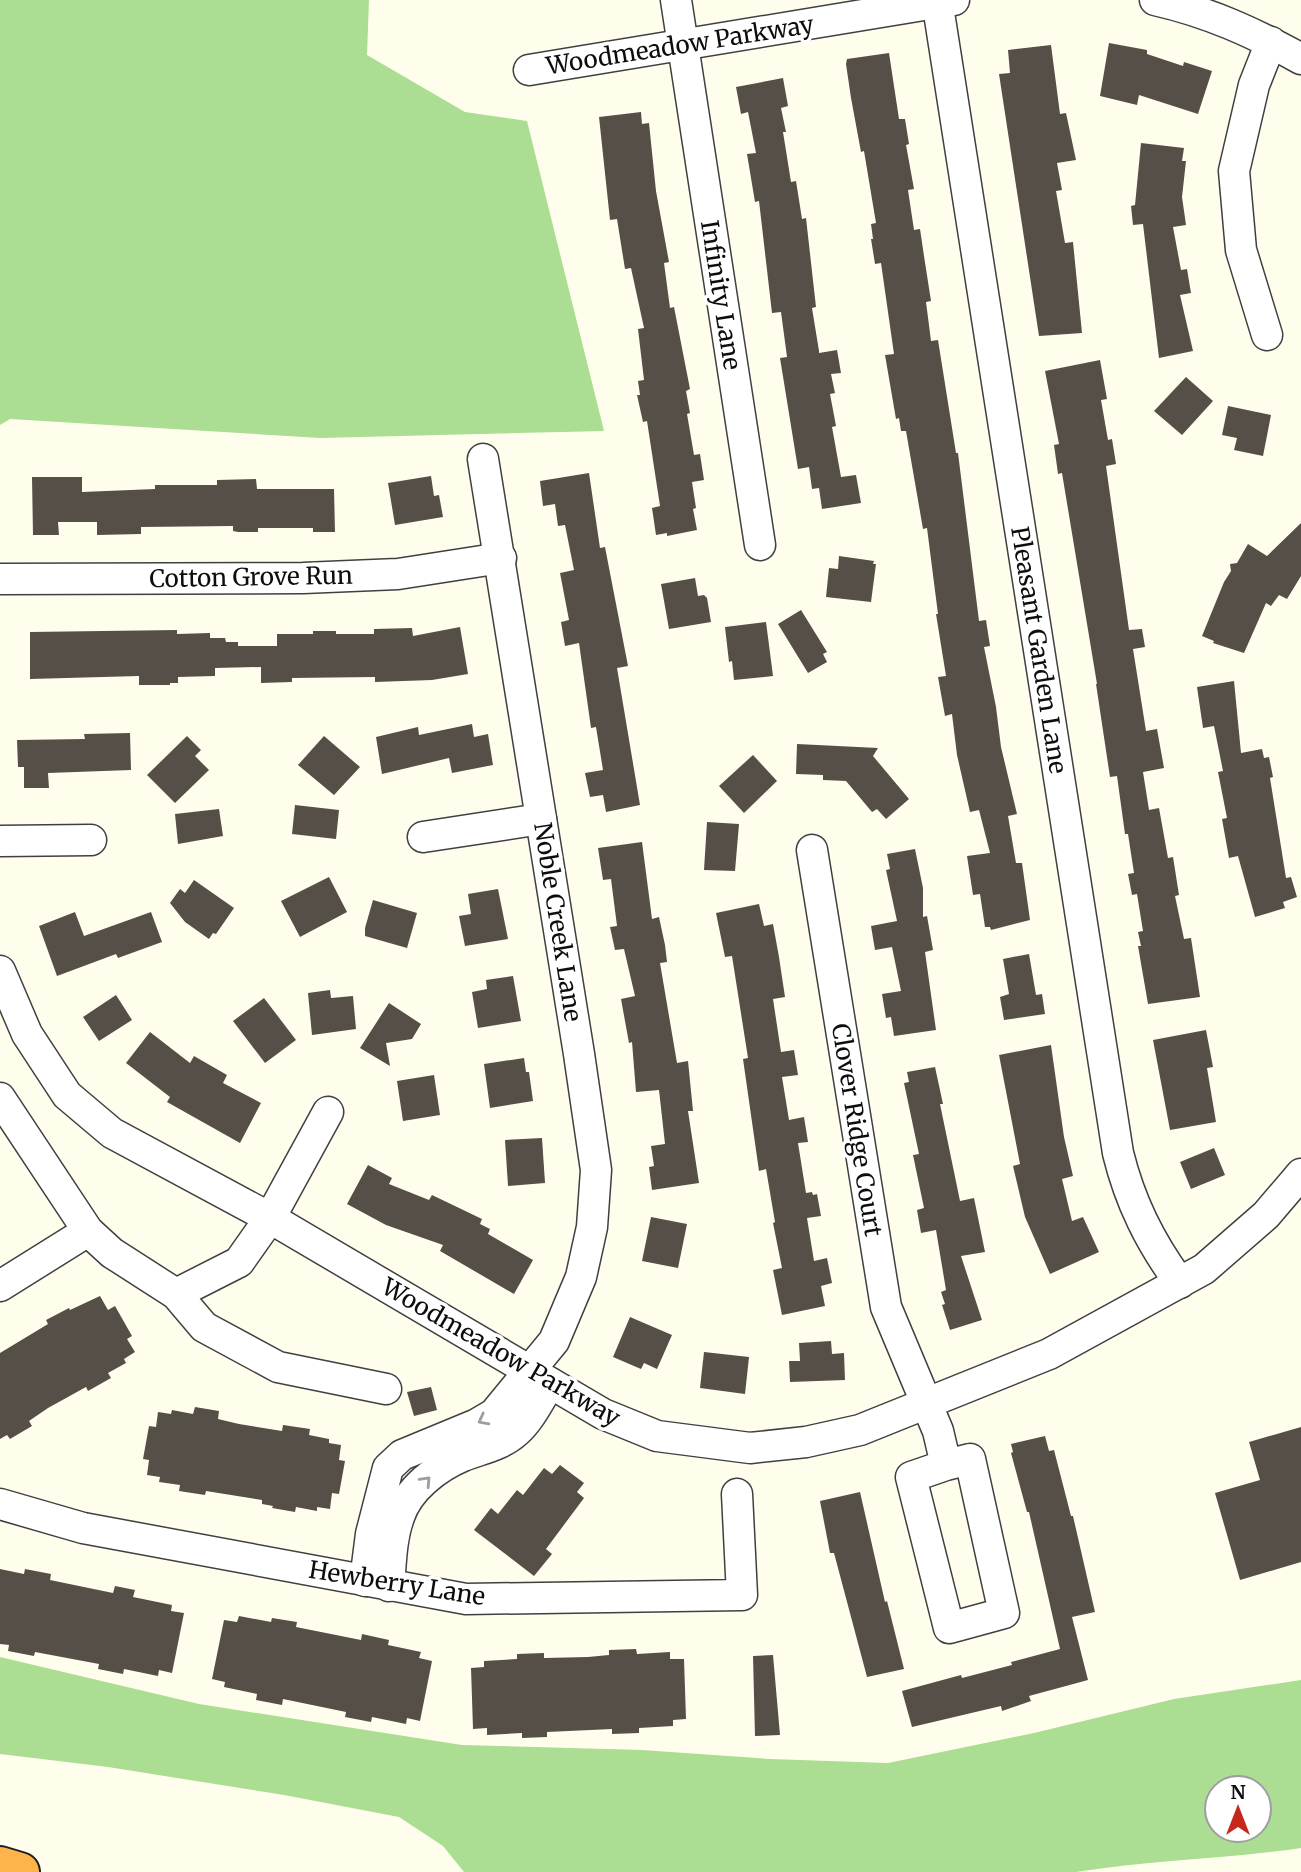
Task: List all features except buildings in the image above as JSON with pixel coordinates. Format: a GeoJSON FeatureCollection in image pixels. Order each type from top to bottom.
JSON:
{"type":"FeatureCollection","features":[{"type":"Feature","properties":{"kind":"highway"},"geometry":{"type":"LineString","coordinates":[[0,1866],[20,1872]]}},
{"type":"Feature","properties":{"kind":"street","name":"Infinity Lane"},"geometry":{"type":"LineString","coordinates":[[676,0],[760,545]]}},
{"type":"Feature","properties":{"kind":"street"},"geometry":{"type":"LineString","coordinates":[[1155,0],[1196,9],[1271,42],[1301,59]]}},
{"type":"Feature","properties":{"kind":"street","name":"Woodmeadow Parkway"},"geometry":{"type":"LineString","coordinates":[[529,70],[943,1]]}},
{"type":"Feature","properties":{"kind":"street","name":"Pleasant Garden Lane"},"geometry":{"type":"LineString","coordinates":[[943,1],[1118,1153],[1127,1190],[1160,1256],[1180,1283]]}},
{"type":"Feature","properties":{"kind":"street"},"geometry":{"type":"LineString","coordinates":[[1267,335],[1241,250],[1234,171],[1254,85],[1271,42]]}},
{"type":"Feature","properties":{"kind":"street","name":"Noble Creek Lane"},"geometry":{"type":"LineString","coordinates":[[377,1583],[371,1534],[388,1468],[402,1455],[477,1424],[494,1414],[539,1377],[581,1277],[592,1227],[596,1170],[501,558],[483,459]]}},
{"type":"Feature","properties":{"kind":"street","name":"Cotton Grove Run"},"geometry":{"type":"LineString","coordinates":[[0,579],[303,578],[398,574],[501,558]]}},
{"type":"Feature","properties":{"kind":"street"},"geometry":{"type":"LineString","coordinates":[[423,837],[541,818]]}},
{"type":"Feature","properties":{"kind":"street"},"geometry":{"type":"LineString","coordinates":[[0,841],[92,840]]}},
{"type":"Feature","properties":{"kind":"street","name":"Clover Ridge Court"},"geometry":{"type":"LineString","coordinates":[[812,850],[886,1307],[938,1431],[946,1465]]}},
{"type":"Feature","properties":{"kind":"street","name":"Woodmeadow Parkway"},"geometry":{"type":"LineString","coordinates":[[0,971],[27,1034],[67,1095],[111,1133],[270,1218],[603,1414],[657,1436],[750,1448],[806,1442],[860,1430],[1049,1354],[1204,1269],[1256,1224],[1301,1174]]}},
{"type":"Feature","properties":{"kind":"street"},"geometry":{"type":"LineString","coordinates":[[0,1098],[88,1231],[112,1253],[176,1294],[204,1326],[278,1367],[386,1389]]}},
{"type":"Feature","properties":{"kind":"street"},"geometry":{"type":"LineString","coordinates":[[176,1294],[239,1262],[270,1218],[328,1112]]}},
{"type":"Feature","properties":{"kind":"street"},"geometry":{"type":"LineString","coordinates":[[0,1286],[88,1231]]}},
{"type":"Feature","properties":{"kind":"street"},"geometry":{"type":"LineString","coordinates":[[970,1459],[1004,1613],[949,1628],[911,1477],[946,1465],[970,1459]]}},
{"type":"Feature","properties":{"kind":"street","name":"Hewberry Lane"},"geometry":{"type":"LineString","coordinates":[[0,1504],[83,1528],[466,1599],[742,1595],[737,1494]]}},
{"type":"Feature","properties":{"kind":"green space"},"geometry":{"type":"Polygon","coordinates":[[[0,0],[369,0],[367,55],[465,112],[527,121],[604,431],[320,438],[10,419],[0,425],[0,0]]]}},
{"type":"Feature","properties":{"kind":"green space"},"geometry":{"type":"Polygon","coordinates":[[[0,1657],[199,1704],[462,1745],[642,1750],[770,1759],[888,1763],[1034,1733],[1174,1699],[1301,1680],[1301,1848],[1076,1872],[464,1872],[443,1846],[399,1817],[284,1795],[108,1767],[0,1754],[0,1657]]]}}]}
